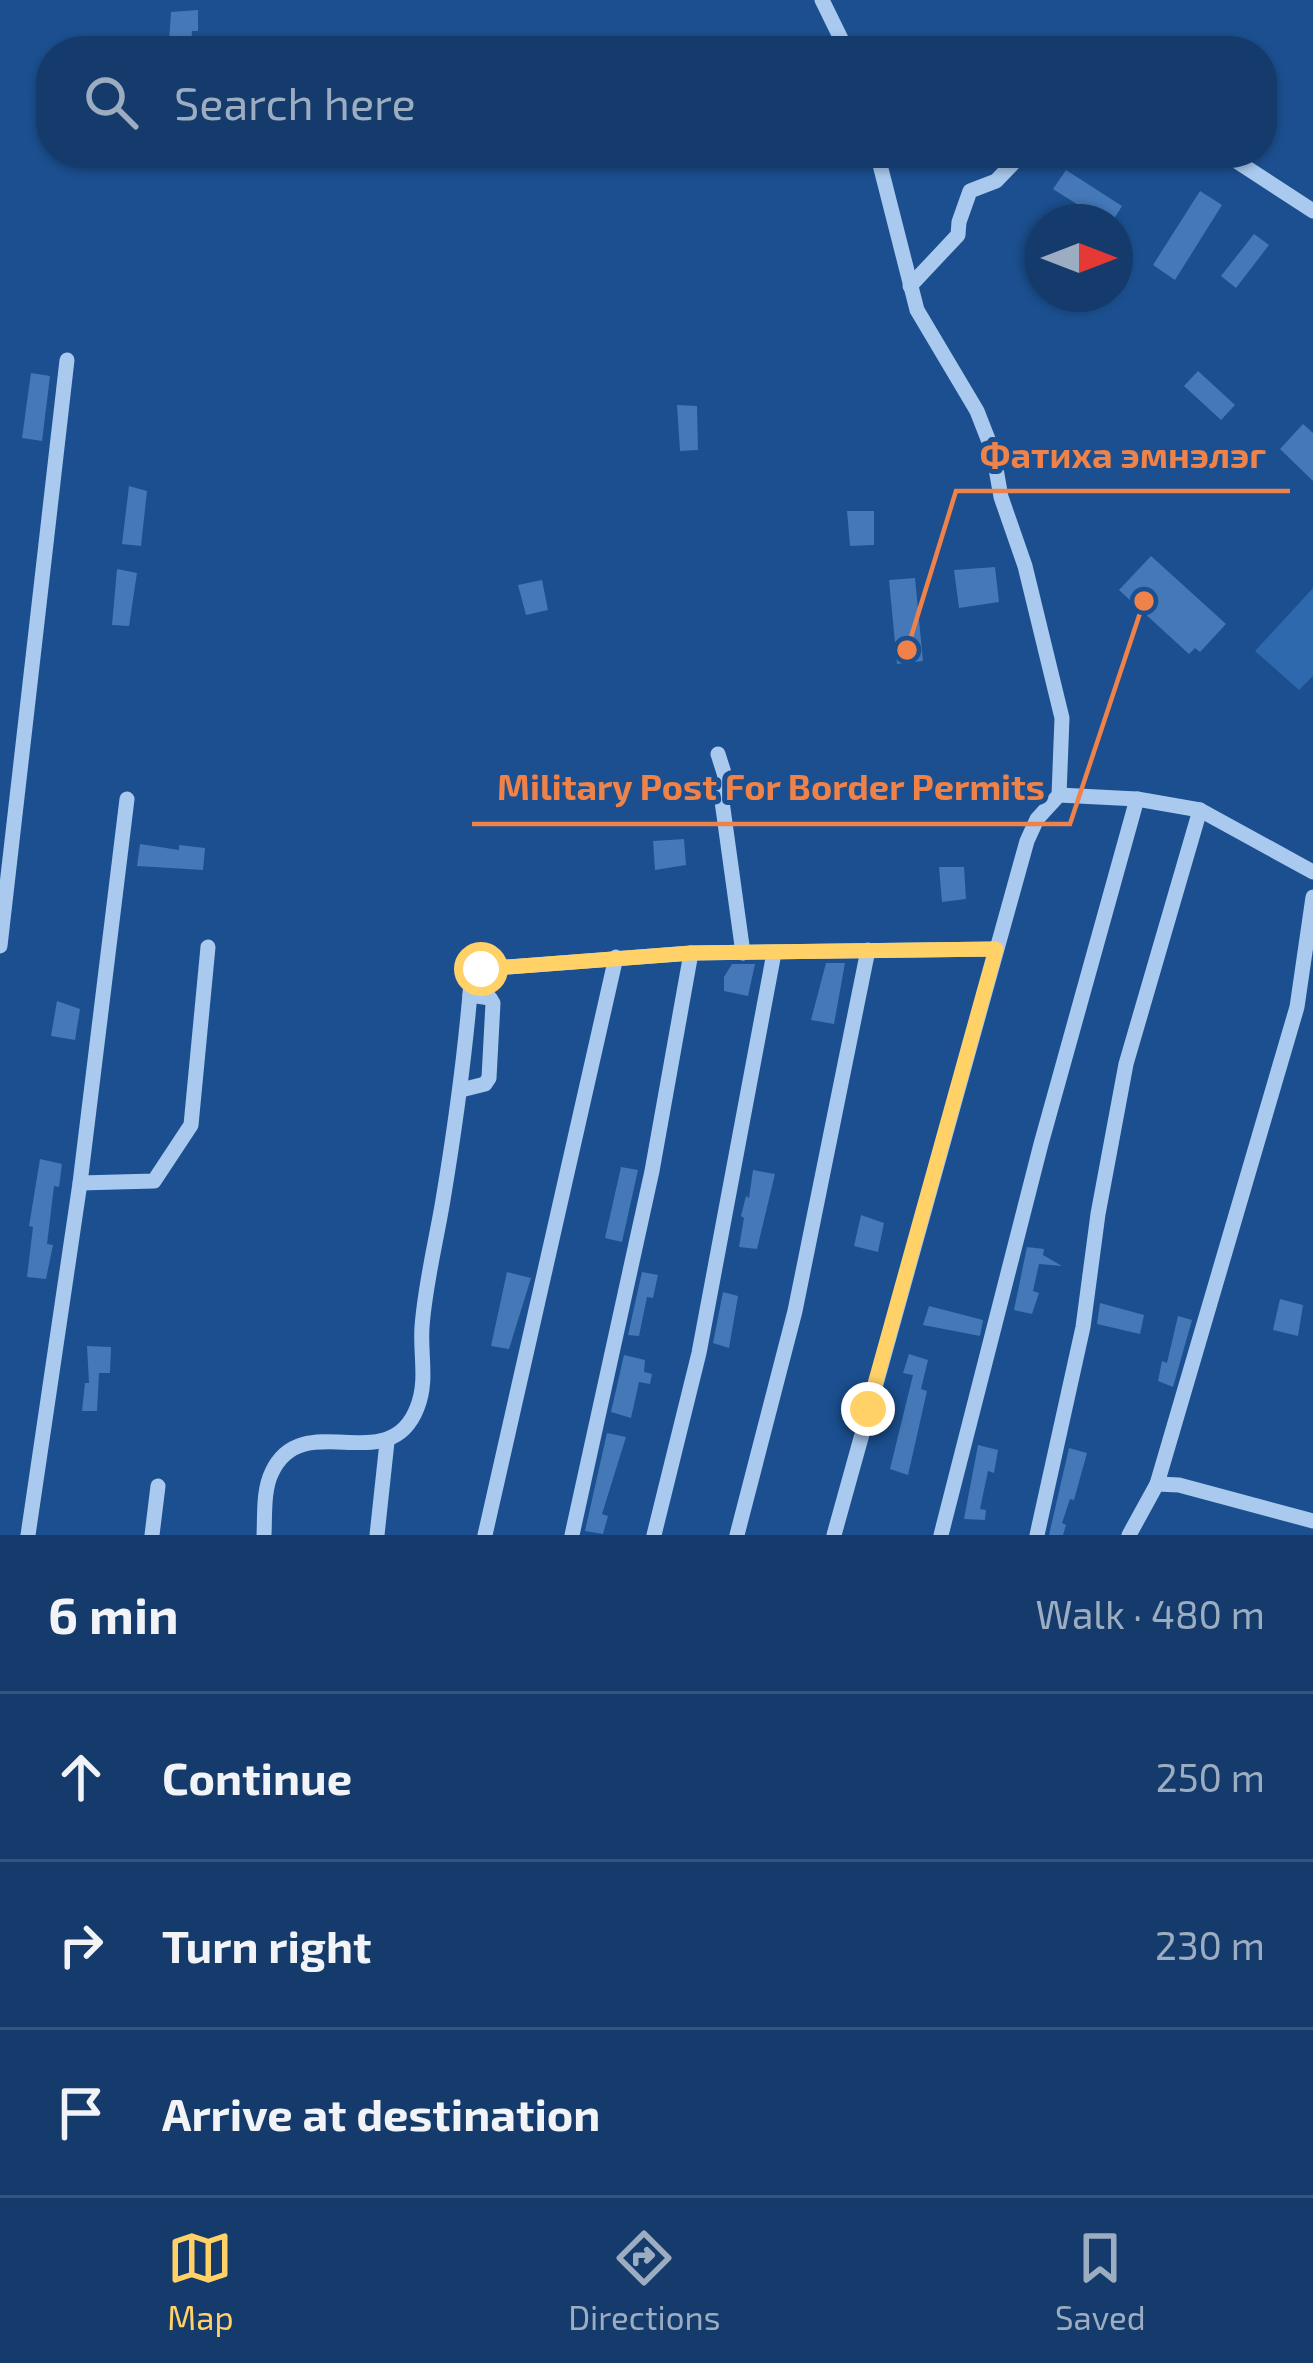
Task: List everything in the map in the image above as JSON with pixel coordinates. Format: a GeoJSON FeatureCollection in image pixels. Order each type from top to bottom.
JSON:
{"type":"FeatureCollection","features":[{"type":"Feature","properties":{"kind":"street"},"geometry":{"type":"LineString","coordinates":[[822,0],[840,36]]}},
{"type":"Feature","properties":{"kind":"street"},"geometry":{"type":"LineString","coordinates":[[834,1535],[1027,841],[1036,819],[1059,795],[1062,718],[993,452],[977,411],[917,310],[881,168]]}},
{"type":"Feature","properties":{"kind":"street"},"geometry":{"type":"LineString","coordinates":[[910,286],[958,235],[970,191],[996,181],[1009,168]]}},
{"type":"Feature","properties":{"kind":"street"},"geometry":{"type":"LineString","coordinates":[[1247,168],[1313,212]]}},
{"type":"Feature","properties":{"kind":"street"},"geometry":{"type":"LineString","coordinates":[[0,946],[67,359]]}},
{"type":"Feature","properties":{"kind":"street"},"geometry":{"type":"LineString","coordinates":[[718,754],[725,776],[721,794],[743,953]]}},
{"type":"Feature","properties":{"kind":"street"},"geometry":{"type":"LineString","coordinates":[[1059,795],[1200,810],[1313,872]]}},
{"type":"Feature","properties":{"kind":"street"},"geometry":{"type":"LineString","coordinates":[[28,1535],[80,1183],[127,799]]}},
{"type":"Feature","properties":{"kind":"street"},"geometry":{"type":"LineString","coordinates":[[941,1535],[1040,1144],[1137,800]]}},
{"type":"Feature","properties":{"kind":"street"},"geometry":{"type":"LineString","coordinates":[[1036,1535],[1083,1327],[1126,1064],[1200,810]]}},
{"type":"Feature","properties":{"kind":"street"},"geometry":{"type":"LineString","coordinates":[[1129,1535],[1157,1484],[1297,1007],[1313,897]]}},
{"type":"Feature","properties":{"kind":"street"},"geometry":{"type":"LineString","coordinates":[[80,1183],[154,1180],[191,1125],[208,947]]}},
{"type":"Feature","properties":{"kind":"street"},"geometry":{"type":"LineString","coordinates":[[264,1535],[269,1476],[281,1456],[303,1444],[388,1442],[407,1429],[423,1384],[422,1328],[461,1090],[471,982],[481,969],[692,953],[996,949]]}},
{"type":"Feature","properties":{"kind":"street"},"geometry":{"type":"LineString","coordinates":[[736,1535],[795,1311],[868,950]]}},
{"type":"Feature","properties":{"kind":"street"},"geometry":{"type":"LineString","coordinates":[[572,1535],[652,1171],[692,953]]}},
{"type":"Feature","properties":{"kind":"street"},"geometry":{"type":"LineString","coordinates":[[654,1535],[698,1353],[774,953]]}},
{"type":"Feature","properties":{"kind":"street"},"geometry":{"type":"LineString","coordinates":[[485,1535],[616,957]]}},
{"type":"Feature","properties":{"kind":"street"},"geometry":{"type":"LineString","coordinates":[[461,1090],[485,1084],[489,1078],[493,1004],[490,998],[470,995]]}},
{"type":"Feature","properties":{"kind":"street"},"geometry":{"type":"LineString","coordinates":[[377,1535],[388,1442]]}},
{"type":"Feature","properties":{"kind":"street"},"geometry":{"type":"LineString","coordinates":[[1157,1484],[1178,1484],[1313,1521]]}},
{"type":"Feature","properties":{"kind":"street"},"geometry":{"type":"LineString","coordinates":[[152,1535],[158,1486]]}},
{"type":"Feature","properties":{"kind":"shaded area"},"geometry":{"type":"Polygon","coordinates":[[[1313,588],[1313,676],[1299,690],[1255,651],[1313,588]]]}},
{"type":"Feature","properties":{"kind":"building"},"geometry":{"type":"Polygon","coordinates":[[[198,10],[198,31],[192,31],[192,36],[169,36],[171,12],[198,10]]]}},
{"type":"Feature","properties":{"kind":"building"},"geometry":{"type":"Polygon","coordinates":[[[1066,170],[1119,204],[1077,204],[1053,189],[1066,170]]]}},
{"type":"Feature","properties":{"kind":"building"},"geometry":{"type":"Polygon","coordinates":[[[1200,191],[1222,205],[1175,280],[1153,265],[1200,191]]]}},
{"type":"Feature","properties":{"kind":"building"},"geometry":{"type":"Polygon","coordinates":[[[1254,234],[1269,245],[1236,288],[1221,276],[1254,234]]]}},
{"type":"Feature","properties":{"kind":"building"},"geometry":{"type":"Polygon","coordinates":[[[1198,371],[1235,405],[1221,420],[1184,386],[1198,371]]]}},
{"type":"Feature","properties":{"kind":"building"},"geometry":{"type":"Polygon","coordinates":[[[31,373],[50,376],[42,441],[22,438],[31,373]]]}},
{"type":"Feature","properties":{"kind":"building"},"geometry":{"type":"Polygon","coordinates":[[[677,405],[697,406],[698,450],[680,451],[677,405]]]}},
{"type":"Feature","properties":{"kind":"building"},"geometry":{"type":"Polygon","coordinates":[[[1303,424],[1313,433],[1313,481],[1280,449],[1303,424]]]}},
{"type":"Feature","properties":{"kind":"building"},"geometry":{"type":"Polygon","coordinates":[[[129,486],[147,491],[141,546],[122,544],[129,486]]]}},
{"type":"Feature","properties":{"kind":"building"},"geometry":{"type":"Polygon","coordinates":[[[847,511],[874,511],[874,545],[850,546],[847,511]]]}},
{"type":"Feature","properties":{"kind":"building"},"geometry":{"type":"Polygon","coordinates":[[[1151,556],[1226,624],[1200,652],[1195,648],[1189,654],[1119,590],[1151,556]]]}},
{"type":"Feature","properties":{"kind":"building"},"geometry":{"type":"Polygon","coordinates":[[[995,567],[999,602],[959,608],[954,570],[995,567]]]}},
{"type":"Feature","properties":{"kind":"building"},"geometry":{"type":"Polygon","coordinates":[[[117,569],[137,573],[129,626],[112,625],[117,569]]]}},
{"type":"Feature","properties":{"kind":"building"},"geometry":{"type":"Polygon","coordinates":[[[915,578],[923,661],[897,664],[889,580],[915,578]]]}},
{"type":"Feature","properties":{"kind":"building"},"geometry":{"type":"Polygon","coordinates":[[[542,580],[548,610],[526,615],[518,585],[542,580]]]}},
{"type":"Feature","properties":{"kind":"building"},"geometry":{"type":"Polygon","coordinates":[[[684,839],[686,865],[655,870],[653,841],[684,839]]]}},
{"type":"Feature","properties":{"kind":"building"},"geometry":{"type":"Polygon","coordinates":[[[140,844],[205,848],[203,870],[137,866],[140,844]]]}},
{"type":"Feature","properties":{"kind":"building"},"geometry":{"type":"Polygon","coordinates":[[[939,867],[964,867],[966,899],[942,902],[939,867]]]}},
{"type":"Feature","properties":{"kind":"building"},"geometry":{"type":"Polygon","coordinates":[[[826,963],[845,963],[834,1024],[811,1020],[826,963]]]}},
{"type":"Feature","properties":{"kind":"building"},"geometry":{"type":"Polygon","coordinates":[[[732,964],[755,964],[748,996],[724,991],[724,977],[732,964]]]}},
{"type":"Feature","properties":{"kind":"building"},"geometry":{"type":"Polygon","coordinates":[[[57,1001],[80,1009],[75,1040],[51,1036],[57,1001]]]}},
{"type":"Feature","properties":{"kind":"building"},"geometry":{"type":"Polygon","coordinates":[[[40,1159],[62,1164],[59,1187],[54,1186],[47,1244],[53,1245],[46,1279],[27,1277],[40,1159]]]}},
{"type":"Feature","properties":{"kind":"building"},"geometry":{"type":"Polygon","coordinates":[[[621,1167],[638,1170],[622,1242],[605,1238],[621,1167]]]}},
{"type":"Feature","properties":{"kind":"building"},"geometry":{"type":"Polygon","coordinates":[[[753,1170],[775,1174],[757,1249],[739,1247],[753,1170]]]}},
{"type":"Feature","properties":{"kind":"building"},"geometry":{"type":"Polygon","coordinates":[[[861,1215],[884,1223],[878,1252],[854,1246],[861,1215]]]}},
{"type":"Feature","properties":{"kind":"building"},"geometry":{"type":"Polygon","coordinates":[[[1027,1247],[1044,1249],[1043,1255],[1062,1266],[1039,1264],[1033,1291],[1039,1293],[1032,1314],[1014,1310],[1027,1247]]]}},
{"type":"Feature","properties":{"kind":"building"},"geometry":{"type":"Polygon","coordinates":[[[507,1272],[531,1278],[509,1349],[491,1346],[507,1272]]]}},
{"type":"Feature","properties":{"kind":"building"},"geometry":{"type":"Polygon","coordinates":[[[642,1272],[658,1275],[653,1298],[647,1297],[639,1336],[628,1335],[642,1272]]]}},
{"type":"Feature","properties":{"kind":"building"},"geometry":{"type":"Polygon","coordinates":[[[723,1292],[738,1296],[729,1348],[713,1343],[723,1292]]]}},
{"type":"Feature","properties":{"kind":"building"},"geometry":{"type":"Polygon","coordinates":[[[1280,1299],[1303,1305],[1298,1336],[1273,1330],[1280,1299]]]}},
{"type":"Feature","properties":{"kind":"building"},"geometry":{"type":"Polygon","coordinates":[[[1100,1303],[1144,1315],[1140,1334],[1097,1324],[1100,1303]]]}},
{"type":"Feature","properties":{"kind":"building"},"geometry":{"type":"Polygon","coordinates":[[[929,1306],[983,1320],[980,1336],[923,1325],[929,1306]]]}},
{"type":"Feature","properties":{"kind":"building"},"geometry":{"type":"Polygon","coordinates":[[[1178,1316],[1192,1320],[1173,1387],[1158,1381],[1178,1316]]]}},
{"type":"Feature","properties":{"kind":"building"},"geometry":{"type":"Polygon","coordinates":[[[87,1346],[111,1347],[110,1373],[99,1373],[97,1411],[82,1411],[85,1383],[89,1383],[87,1346]]]}},
{"type":"Feature","properties":{"kind":"building"},"geometry":{"type":"Polygon","coordinates":[[[909,1354],[928,1360],[921,1389],[927,1391],[908,1475],[890,1469],[913,1375],[903,1373],[909,1354]]]}},
{"type":"Feature","properties":{"kind":"building"},"geometry":{"type":"Polygon","coordinates":[[[624,1355],[645,1360],[644,1372],[652,1374],[650,1384],[639,1382],[631,1418],[611,1412],[624,1355]]]}},
{"type":"Feature","properties":{"kind":"building"},"geometry":{"type":"Polygon","coordinates":[[[607,1433],[626,1437],[602,1514],[608,1516],[603,1534],[585,1531],[607,1433]]]}},
{"type":"Feature","properties":{"kind":"building"},"geometry":{"type":"Polygon","coordinates":[[[978,1445],[998,1450],[980,1509],[986,1510],[985,1520],[964,1519],[978,1445]]]}},
{"type":"Feature","properties":{"kind":"building"},"geometry":{"type":"Polygon","coordinates":[[[1069,1448],[1087,1453],[1062,1523],[1066,1525],[1063,1535],[1049,1535],[1069,1448]]]}},
{"type":"Feature","properties":{"kind":"place","name":"Military Post For Border Permits"},"geometry":{"type":"Point","coordinates":[1144,601]}},
{"type":"Feature","properties":{"kind":"place","name":"Фатиха эмнэлэг"},"geometry":{"type":"Point","coordinates":[907,650]}},
{"type":"Feature","properties":{"kind":"route"},"geometry":{"type":"LineString","coordinates":[[481,969],[692,953],[996,949],[868,1409]]}}]}
